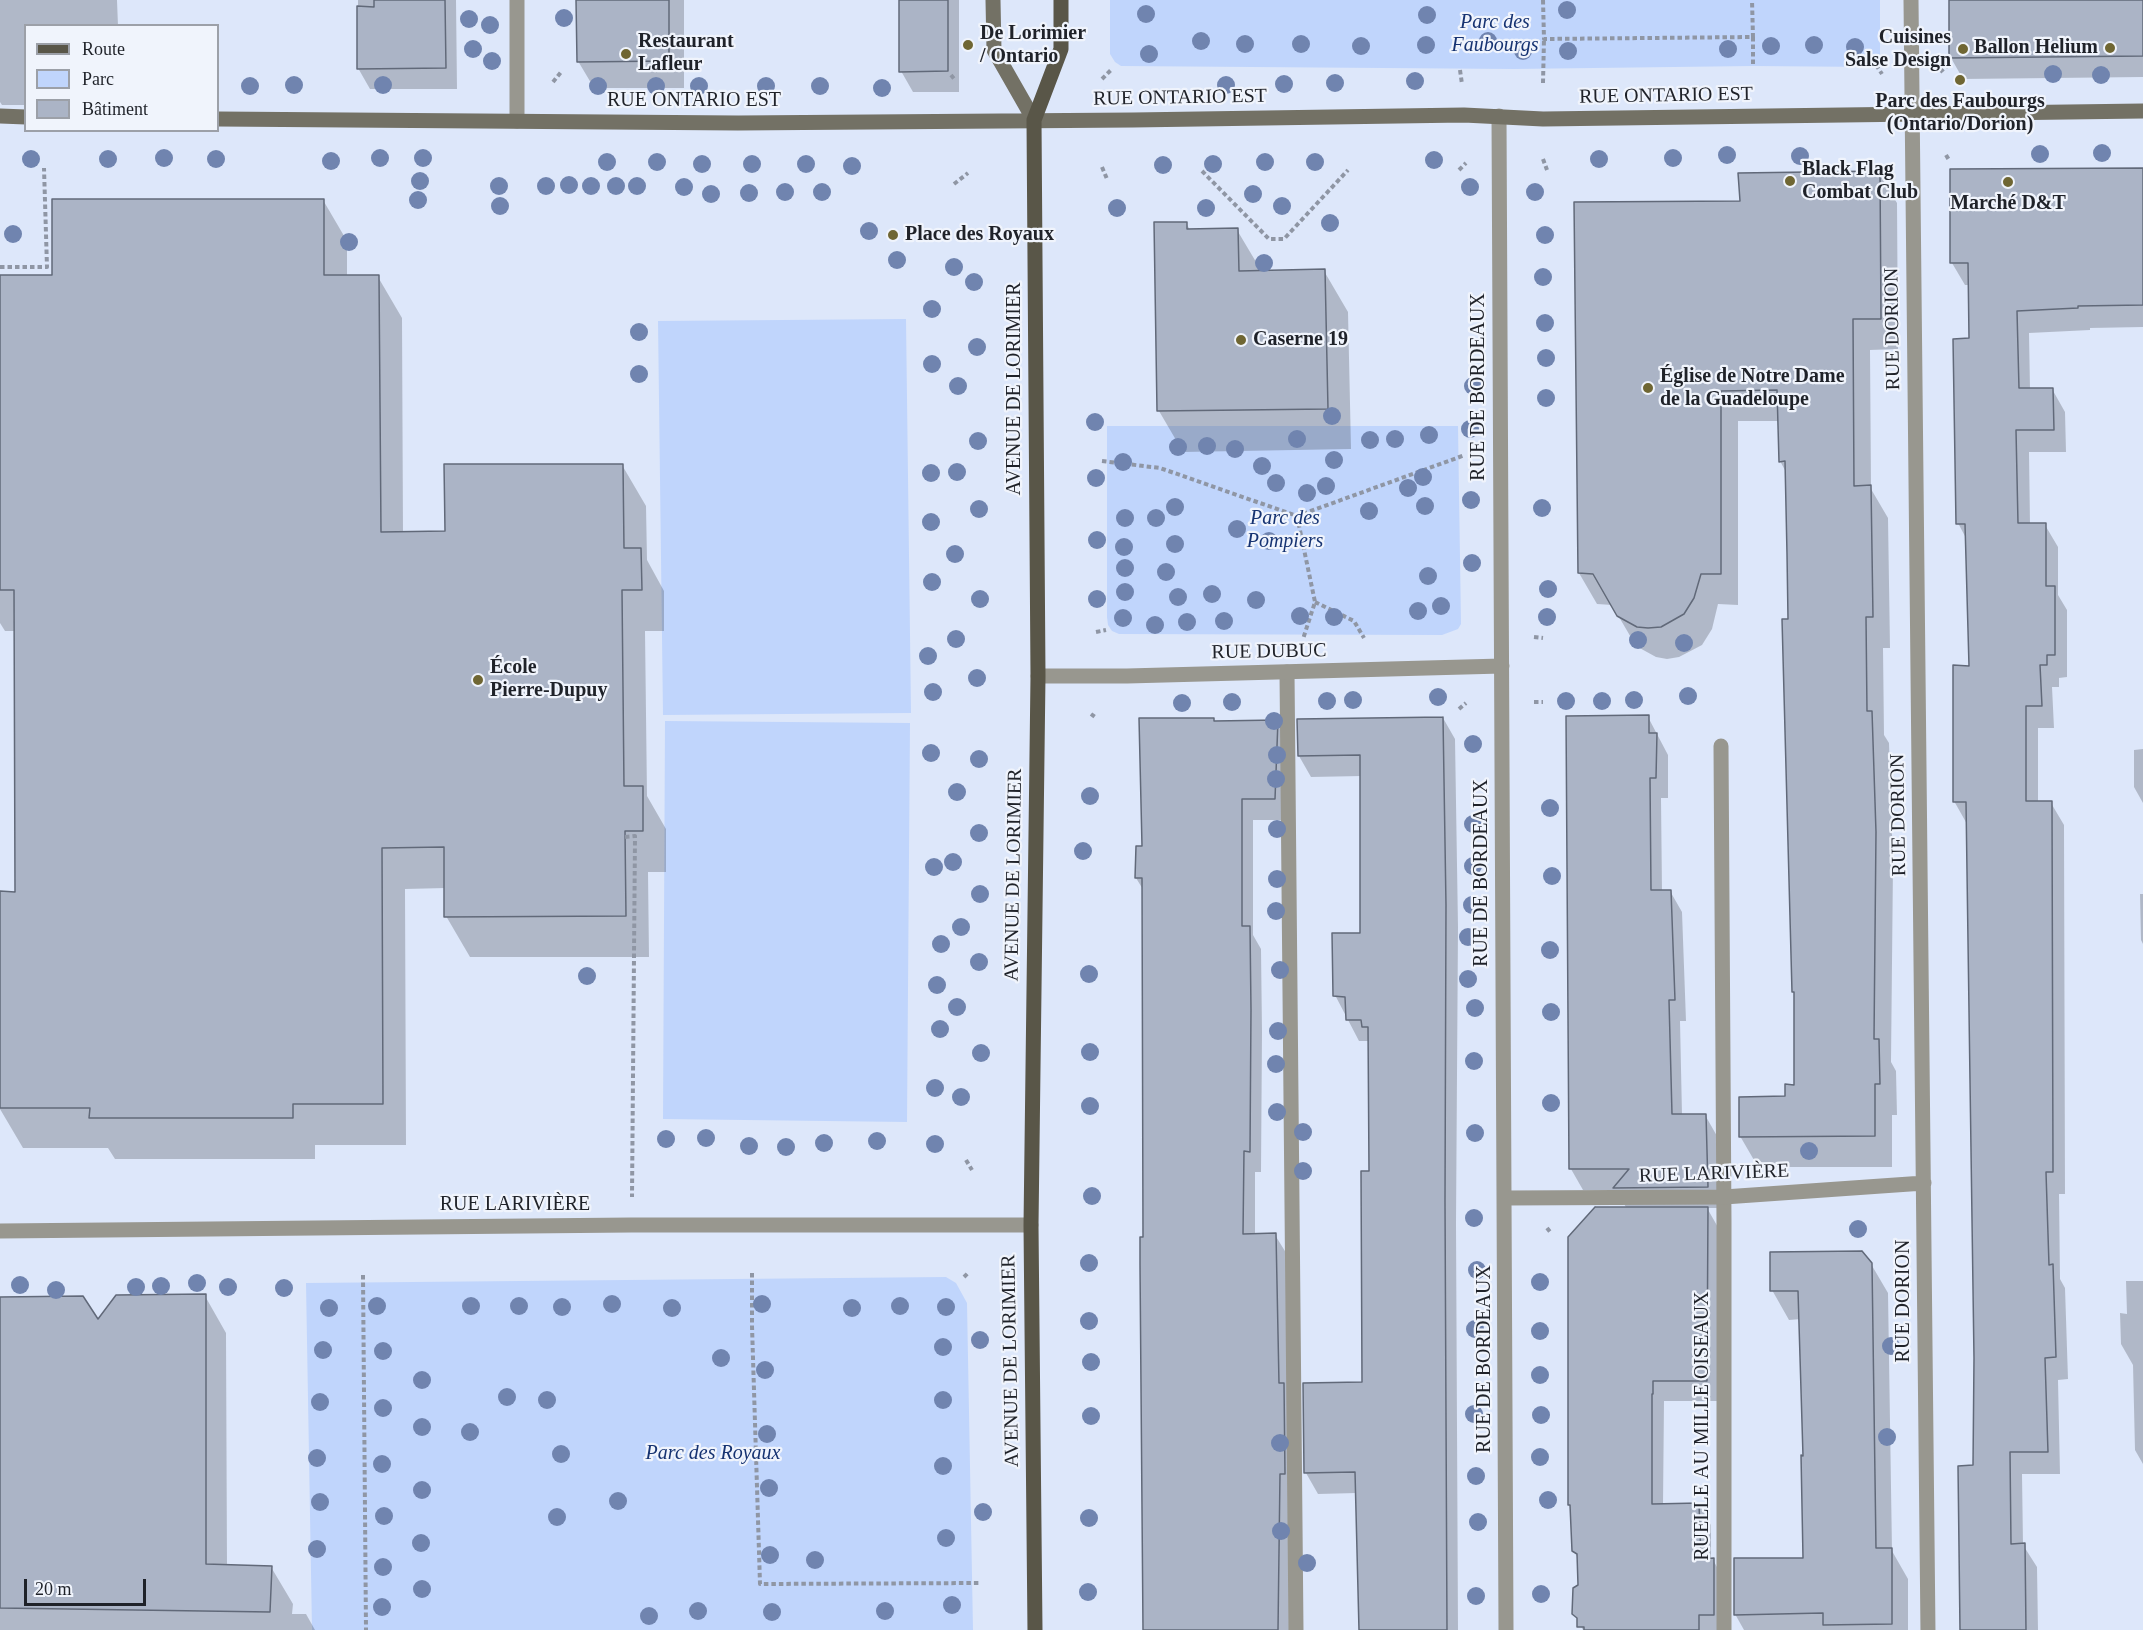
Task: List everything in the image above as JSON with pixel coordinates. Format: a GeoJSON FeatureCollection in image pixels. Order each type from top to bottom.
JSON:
{"type":"FeatureCollection","features":[{"type":"Feature","properties":{"kind":"main road","name":"AVENUE DE LORIMIER"},"geometry":{"type":"LineString","coordinates":[[993,0],[994,50],[1034,120]]}},
{"type":"Feature","properties":{"kind":"main road","name":"AVENUE DE LORIMIER"},"geometry":{"type":"LineString","coordinates":[[1035,1630],[1031,1225],[1038,676],[1034,120],[1061,50],[1061,0]]}},
{"type":"Feature","properties":{"kind":"main road","name":"RUE ONTARIO EST"},"geometry":{"type":"LineString","coordinates":[[219,119],[749,123],[1499,116],[1543,119],[2143,111]]}},
{"type":"Feature","properties":{"kind":"main road"},"geometry":{"type":"LineString","coordinates":[[0,116],[24,117]]}},
{"type":"Feature","properties":{"kind":"street"},"geometry":{"type":"LineString","coordinates":[[517,0],[518,122]]}},
{"type":"Feature","properties":{"kind":"street","name":"RUE DORION"},"geometry":{"type":"LineString","coordinates":[[1911,0],[1928,1630]]}},
{"type":"Feature","properties":{"kind":"street","name":"RUE DE BORDEAUX"},"geometry":{"type":"LineString","coordinates":[[1499,116],[1506,1198],[1506,1630]]}},
{"type":"Feature","properties":{"kind":"street","name":"RUE DUBUC"},"geometry":{"type":"LineString","coordinates":[[1038,676],[1127,676],[1502,666]]}},
{"type":"Feature","properties":{"kind":"street"},"geometry":{"type":"LineString","coordinates":[[1287,672],[1296,1630]]}},
{"type":"Feature","properties":{"kind":"street","name":"RUELLE AU MILLE OISEAUX"},"geometry":{"type":"LineString","coordinates":[[1721,746],[1724,1630]]}},
{"type":"Feature","properties":{"kind":"street","name":"RUE LARIVIÈRE"},"geometry":{"type":"LineString","coordinates":[[1506,1198],[1724,1197],[1924,1183]]}},
{"type":"Feature","properties":{"kind":"street","name":"RUE LARIVIÈRE"},"geometry":{"type":"LineString","coordinates":[[0,1230],[631,1225],[1031,1225]]}},
{"type":"Feature","properties":{"kind":"path"},"geometry":{"type":"LineString","coordinates":[[1543,0],[1543,83]]}},
{"type":"Feature","properties":{"kind":"path"},"geometry":{"type":"LineString","coordinates":[[1752,0],[1753,66]]}},
{"type":"Feature","properties":{"kind":"path"},"geometry":{"type":"LineString","coordinates":[[1544,39],[1753,37]]}},
{"type":"Feature","properties":{"kind":"path"},"geometry":{"type":"LineString","coordinates":[[1876,65],[1882,74]]}},
{"type":"Feature","properties":{"kind":"path"},"geometry":{"type":"LineString","coordinates":[[1102,80],[1111,69]]}},
{"type":"Feature","properties":{"kind":"path"},"geometry":{"type":"LineString","coordinates":[[1460,70],[1462,84]]}},
{"type":"Feature","properties":{"kind":"path"},"geometry":{"type":"LineString","coordinates":[[554,82],[561,72]]}},
{"type":"Feature","properties":{"kind":"path"},"geometry":{"type":"LineString","coordinates":[[1946,155],[1949,160]]}},
{"type":"Feature","properties":{"kind":"path"},"geometry":{"type":"LineString","coordinates":[[1543,159],[1547,171]]}},
{"type":"Feature","properties":{"kind":"path"},"geometry":{"type":"LineString","coordinates":[[1459,170],[1466,163]]}},
{"type":"Feature","properties":{"kind":"path"},"geometry":{"type":"LineString","coordinates":[[1102,167],[1107,179]]}},
{"type":"Feature","properties":{"kind":"path"},"geometry":{"type":"LineString","coordinates":[[0,267],[47,267],[44,168]]}},
{"type":"Feature","properties":{"kind":"path"},"geometry":{"type":"LineString","coordinates":[[1202,171],[1269,239],[1284,239],[1348,170]]}},
{"type":"Feature","properties":{"kind":"path"},"geometry":{"type":"LineString","coordinates":[[954,184],[968,172]]}},
{"type":"Feature","properties":{"kind":"path"},"geometry":{"type":"LineString","coordinates":[[1102,461],[1161,468],[1297,516],[1465,455]]}},
{"type":"Feature","properties":{"kind":"path"},"geometry":{"type":"LineString","coordinates":[[1297,516],[1315,602],[1303,639]]}},
{"type":"Feature","properties":{"kind":"path"},"geometry":{"type":"LineString","coordinates":[[1315,602],[1354,621],[1364,638]]}},
{"type":"Feature","properties":{"kind":"path"},"geometry":{"type":"LineString","coordinates":[[1096,632],[1106,630]]}},
{"type":"Feature","properties":{"kind":"path"},"geometry":{"type":"LineString","coordinates":[[1534,637],[1543,638]]}},
{"type":"Feature","properties":{"kind":"path"},"geometry":{"type":"LineString","coordinates":[[1534,702],[1543,702]]}},
{"type":"Feature","properties":{"kind":"path"},"geometry":{"type":"LineString","coordinates":[[1459,710],[1466,703]]}},
{"type":"Feature","properties":{"kind":"path"},"geometry":{"type":"LineString","coordinates":[[625,837],[635,836],[631,1225]]}},
{"type":"Feature","properties":{"kind":"path"},"geometry":{"type":"LineString","coordinates":[[966,1160],[972,1170]]}},
{"type":"Feature","properties":{"kind":"path"},"geometry":{"type":"LineString","coordinates":[[1547,1228],[1551,1233]]}},
{"type":"Feature","properties":{"kind":"path"},"geometry":{"type":"LineString","coordinates":[[964,1277],[969,1272]]}},
{"type":"Feature","properties":{"kind":"path"},"geometry":{"type":"LineString","coordinates":[[752,1273],[760,1584],[980,1583]]}},
{"type":"Feature","properties":{"kind":"path"},"geometry":{"type":"LineString","coordinates":[[363,1275],[366,1630]]}},
{"type":"Feature","properties":{"kind":"green space","name":"Parc des Faubourgs"},"geometry":{"type":"Polygon","coordinates":[[[1110,0],[1880,0],[1880,56],[1879,61],[1872,67],[1514,69],[1121,66],[1110,54],[1110,0]]]}},
{"type":"Feature","properties":{"kind":"green space"},"geometry":{"type":"Polygon","coordinates":[[[906,319],[911,713],[663,715],[658,321],[906,319]]]}},
{"type":"Feature","properties":{"kind":"green space","name":"Parc des Pompiers"},"geometry":{"type":"Polygon","coordinates":[[[1107,426],[1458,426],[1461,624],[1458,629],[1442,635],[1119,634],[1112,631],[1107,617],[1107,426]]]}},
{"type":"Feature","properties":{"kind":"green space"},"geometry":{"type":"Polygon","coordinates":[[[665,721],[910,723],[907,1122],[663,1119],[665,721]]]}},
{"type":"Feature","properties":{"kind":"green space","name":"Parc des Royaux"},"geometry":{"type":"Polygon","coordinates":[[[946,1277],[956,1283],[967,1303],[973,1630],[312,1630],[306,1283],[946,1277]]]}},
{"type":"Feature","properties":{"kind":"building"},"geometry":{"type":"Polygon","coordinates":[[[374,0],[445,0],[446,68],[357,69],[357,6],[374,7],[374,0]]]}},
{"type":"Feature","properties":{"kind":"building"},"geometry":{"type":"Polygon","coordinates":[[[576,0],[669,0],[669,61],[577,62],[576,0]]]}},
{"type":"Feature","properties":{"kind":"building"},"geometry":{"type":"Polygon","coordinates":[[[899,0],[948,0],[948,71],[899,72],[899,0]]]}},
{"type":"Feature","properties":{"kind":"building"},"geometry":{"type":"Polygon","coordinates":[[[1949,0],[2143,0],[2143,56],[1949,58],[1949,0]]]}},
{"type":"Feature","properties":{"kind":"building"},"geometry":{"type":"Polygon","coordinates":[[[2143,168],[2143,305],[2078,306],[2078,308],[2017,311],[2019,388],[2053,388],[2054,430],[2016,430],[2018,523],[2046,523],[2046,586],[2055,586],[2055,655],[2047,655],[2047,665],[2040,665],[2042,706],[2026,706],[2026,801],[2052,801],[2053,1172],[2046,1172],[2049,1265],[2053,1264],[2056,1357],[2045,1358],[2048,1452],[2010,1452],[2011,1544],[2025,1543],[2026,1630],[1960,1630],[1958,1466],[1973,1465],[1974,1358],[1966,802],[1953,802],[1953,665],[1969,666],[1965,524],[1956,524],[1953,339],[1969,338],[1968,263],[1950,263],[1950,169],[2143,168]]]}},
{"type":"Feature","properties":{"kind":"building"},"geometry":{"type":"Polygon","coordinates":[[[1880,171],[1881,319],[1853,319],[1854,486],[1871,485],[1873,617],[1866,617],[1867,711],[1872,711],[1876,832],[1874,1039],[1879,1039],[1880,1084],[1875,1084],[1875,1136],[1739,1137],[1739,1097],[1785,1096],[1785,1084],[1794,1085],[1794,992],[1792,992],[1782,619],[1788,619],[1785,461],[1779,462],[1777,390],[1721,391],[1721,574],[1701,574],[1694,598],[1684,614],[1661,627],[1637,627],[1617,616],[1593,574],[1578,573],[1574,202],[1740,201],[1738,173],[1880,171]]]}},
{"type":"Feature","properties":{"kind":"building"},"geometry":{"type":"Polygon","coordinates":[[[52,199],[324,199],[324,275],[379,275],[381,532],[445,531],[444,464],[623,464],[624,548],[641,548],[642,590],[622,590],[624,786],[643,786],[643,831],[625,831],[626,916],[444,917],[444,847],[382,848],[383,1104],[293,1104],[293,1118],[89,1118],[90,1108],[0,1108],[0,891],[15,892],[14,590],[0,590],[0,275],[52,275],[52,199]]]}},
{"type":"Feature","properties":{"kind":"building","name":"Caserne 19"},"geometry":{"type":"Polygon","coordinates":[[[1154,222],[1187,222],[1187,229],[1238,228],[1239,271],[1325,269],[1328,409],[1157,411],[1154,222]]]}},
{"type":"Feature","properties":{"kind":"building"},"geometry":{"type":"Polygon","coordinates":[[[1649,715],[1649,733],[1657,733],[1656,778],[1650,778],[1651,890],[1671,890],[1675,1000],[1669,1000],[1672,1114],[1706,1114],[1708,1187],[1613,1188],[1629,1169],[1569,1169],[1566,716],[1649,715]]]}},
{"type":"Feature","properties":{"kind":"building"},"geometry":{"type":"Polygon","coordinates":[[[1443,717],[1446,905],[1447,1630],[1359,1630],[1355,1472],[1304,1473],[1303,1383],[1362,1382],[1361,1171],[1369,1171],[1368,1027],[1362,1027],[1361,1020],[1346,1020],[1345,997],[1333,996],[1332,933],[1360,933],[1360,755],[1298,756],[1297,719],[1443,717]]]}},
{"type":"Feature","properties":{"kind":"building"},"geometry":{"type":"Polygon","coordinates":[[[1139,718],[1214,718],[1214,721],[1278,720],[1275,799],[1242,799],[1242,926],[1250,926],[1251,1010],[1250,1152],[1244,1151],[1243,1234],[1276,1233],[1279,1383],[1284,1383],[1285,1474],[1280,1474],[1278,1630],[1143,1630],[1140,1265],[1140,1237],[1143,1237],[1142,878],[1135,878],[1136,846],[1142,846],[1139,718]]]}},
{"type":"Feature","properties":{"kind":"building"},"geometry":{"type":"Polygon","coordinates":[[[1595,1207],[1708,1207],[1707,1381],[1653,1381],[1652,1394],[1652,1504],[1699,1503],[1701,1559],[1714,1558],[1714,1615],[1699,1615],[1699,1630],[1584,1630],[1584,1627],[1577,1627],[1577,1618],[1572,1614],[1573,1588],[1578,1585],[1577,1554],[1572,1551],[1570,1505],[1568,1505],[1568,1237],[1595,1207]]]}},
{"type":"Feature","properties":{"kind":"building"},"geometry":{"type":"Polygon","coordinates":[[[1862,1251],[1872,1263],[1876,1548],[1892,1548],[1892,1624],[1823,1625],[1823,1613],[1734,1615],[1734,1558],[1803,1558],[1801,1455],[1803,1456],[1798,1291],[1770,1291],[1770,1252],[1862,1251]]]}},
{"type":"Feature","properties":{"kind":"building"},"geometry":{"type":"Polygon","coordinates":[[[206,1294],[206,1564],[272,1566],[270,1612],[0,1608],[0,1297],[83,1296],[98,1319],[116,1295],[206,1294]]]}},
{"type":"Feature","properties":{"kind":"place","name":"De Lorimier / Ontario"},"geometry":{"type":"Point","coordinates":[968,45]}},
{"type":"Feature","properties":{"kind":"place","name":"Ballon Helium"},"geometry":{"type":"Point","coordinates":[2110,48]}},
{"type":"Feature","properties":{"kind":"place","name":"Cuisines Salse Design"},"geometry":{"type":"Point","coordinates":[1963,49]}},
{"type":"Feature","properties":{"kind":"place","name":"Restaurant Lafleur"},"geometry":{"type":"Point","coordinates":[626,54]}},
{"type":"Feature","properties":{"kind":"place","name":"Parc des Faubourgs (Ontario/Dorion)"},"geometry":{"type":"Point","coordinates":[1960,80]}},
{"type":"Feature","properties":{"kind":"place","name":"Black Flag Combat Club"},"geometry":{"type":"Point","coordinates":[1790,181]}},
{"type":"Feature","properties":{"kind":"place","name":"Marché D&T"},"geometry":{"type":"Point","coordinates":[2008,182]}},
{"type":"Feature","properties":{"kind":"place","name":"Place des Royaux"},"geometry":{"type":"Point","coordinates":[893,235]}},
{"type":"Feature","properties":{"kind":"place","name":"Caserne 19"},"geometry":{"type":"Point","coordinates":[1241,340]}},
{"type":"Feature","properties":{"kind":"place","name":"Église de Notre Dame de la Guadeloupe"},"geometry":{"type":"Point","coordinates":[1648,388]}},
{"type":"Feature","properties":{"kind":"place","name":"École Pierre-Dupuy"},"geometry":{"type":"Point","coordinates":[478,680]}}]}
